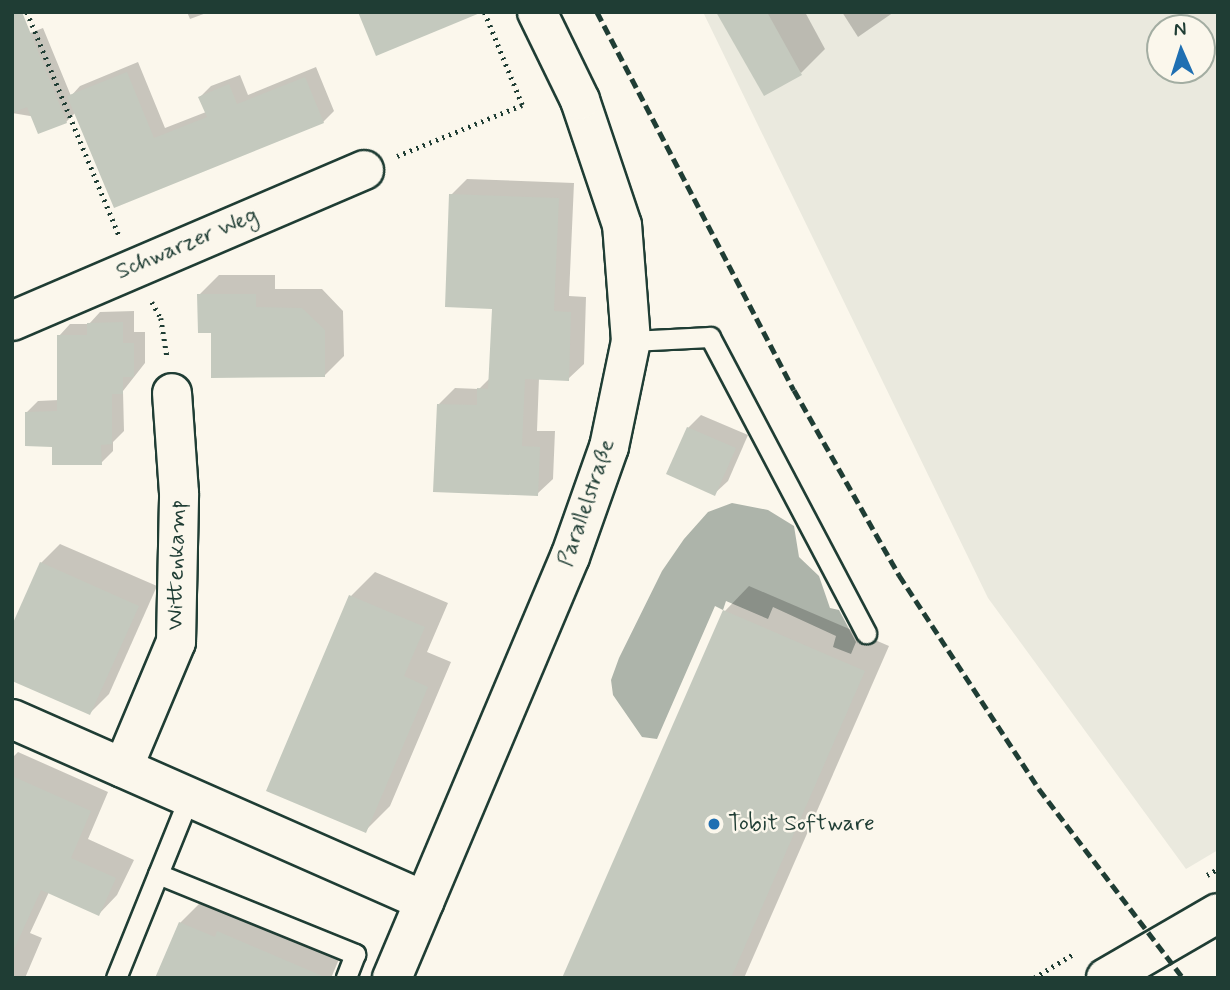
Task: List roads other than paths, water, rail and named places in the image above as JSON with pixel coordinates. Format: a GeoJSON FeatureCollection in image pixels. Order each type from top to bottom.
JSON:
{"type":"FeatureCollection","features":[{"type":"Feature","properties":{"kind":"street","name":"Parallelstraße"},"geometry":{"type":"LineString","coordinates":[[392,978],[570,557],[609,447],[631,341],[622,225],[580,100],[537,12]]}},
{"type":"Feature","properties":{"kind":"street","name":"Schwarzer Weg"},"geometry":{"type":"LineString","coordinates":[[12,321],[132,267],[364,170]]}},
{"type":"Feature","properties":{"kind":"street","name":"Wittenkamp"},"geometry":{"type":"LineString","coordinates":[[122,768],[176,642],[179,493],[172,393]]}},
{"type":"Feature","properties":{"kind":"street"},"geometry":{"type":"LineString","coordinates":[[12,719],[425,901]]}},
{"type":"Feature","properties":{"kind":"street"},"geometry":{"type":"LineString","coordinates":[[1106,978],[1218,913]]}},
{"type":"Feature","properties":{"kind":"lane"},"geometry":{"type":"LineString","coordinates":[[631,341],[709,337],[866,633]]}},
{"type":"Feature","properties":{"kind":"lane"},"geometry":{"type":"LineString","coordinates":[[116,978],[189,797]]}},
{"type":"Feature","properties":{"kind":"lane"},"geometry":{"type":"LineString","coordinates":[[158,874],[355,954],[346,978]]}},
{"type":"Feature","properties":{"kind":"railway"},"geometry":{"type":"LineString","coordinates":[[597,12],[794,390],[899,575],[1039,789],[1183,978]]}},
{"type":"Feature","properties":{"kind":"place","name":"Tobit Software"},"geometry":{"type":"Point","coordinates":[714,824]}}]}
